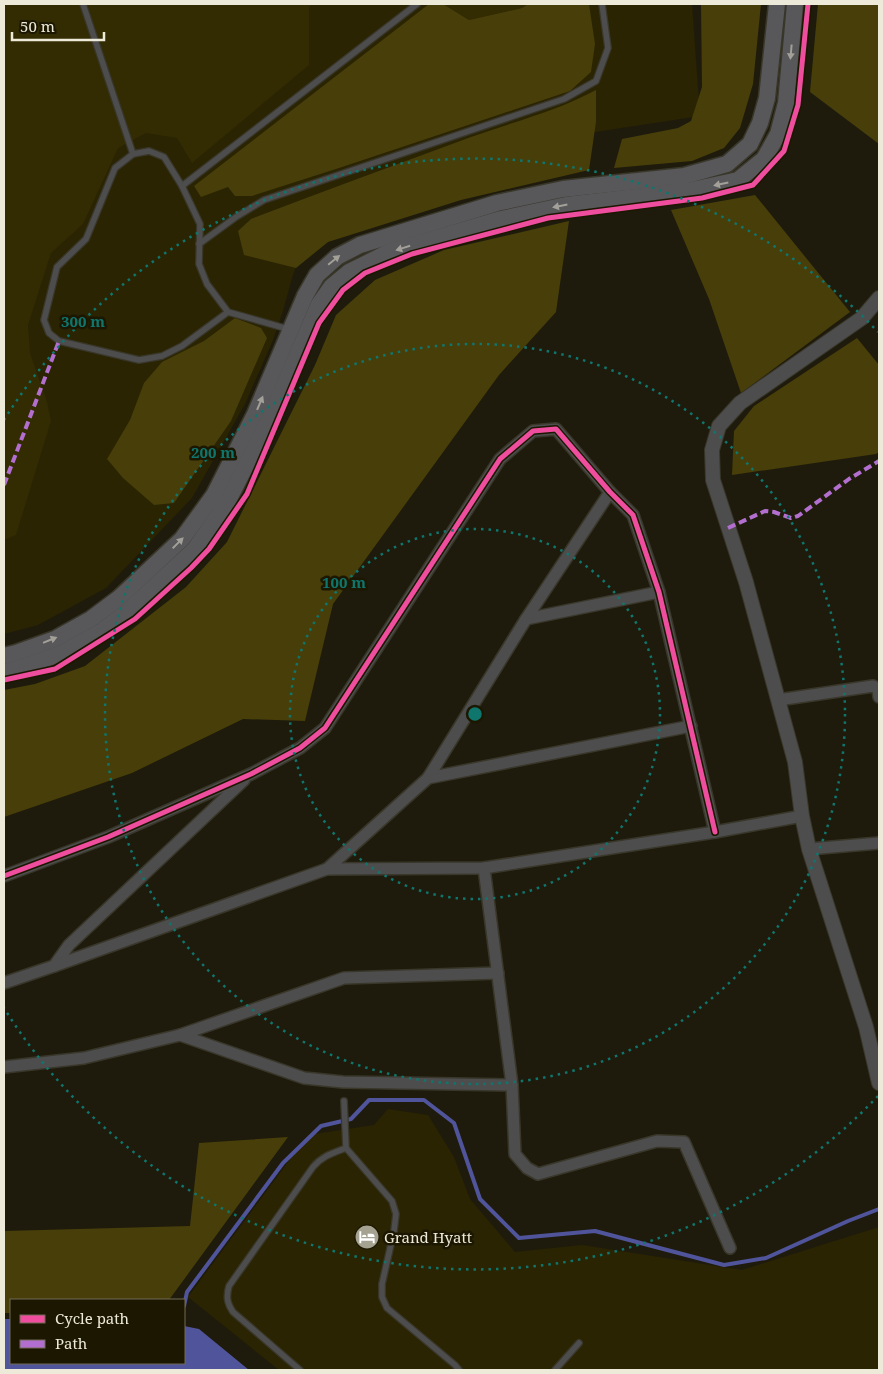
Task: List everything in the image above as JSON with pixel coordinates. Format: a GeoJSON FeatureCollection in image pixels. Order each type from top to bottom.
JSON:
{"type":"FeatureCollection","features":[{"type":"Feature","properties":{"kind":"main road"},"geometry":{"type":"LineString","coordinates":[[4,656],[55,638],[92,619],[119,598],[182,539],[214,495],[255,414],[305,296],[317,274],[337,257],[360,245],[506,201],[563,189],[684,176],[727,164],[750,144],[760,123],[767,98],[777,4]]}},
{"type":"Feature","properties":{"kind":"main road"},"geometry":{"type":"LineString","coordinates":[[4,672],[62,653],[100,632],[129,610],[194,550],[227,503],[261,437],[319,304],[331,287],[349,272],[389,252],[500,219],[566,205],[686,191],[738,180],[764,160],[778,134],[786,102],[795,4]]}},
{"type":"Feature","properties":{"kind":"street"},"geometry":{"type":"LineString","coordinates":[[879,298],[862,318],[740,403],[719,426],[712,450],[713,480],[746,582],[795,762],[802,816],[809,849],[866,1027],[879,1084]]}},
{"type":"Feature","properties":{"kind":"street"},"geometry":{"type":"LineString","coordinates":[[4,876],[108,837],[251,774],[300,748],[325,728],[500,459],[533,431],[556,429],[610,492],[633,515],[659,592],[715,832]]}},
{"type":"Feature","properties":{"kind":"street"},"geometry":{"type":"LineString","coordinates":[[327,869],[428,778],[526,620],[610,492]]}},
{"type":"Feature","properties":{"kind":"street"},"geometry":{"type":"LineString","coordinates":[[526,620],[659,592]]}},
{"type":"Feature","properties":{"kind":"street"},"geometry":{"type":"LineString","coordinates":[[778,700],[869,686],[878,690]]}},
{"type":"Feature","properties":{"kind":"street"},"geometry":{"type":"LineString","coordinates":[[428,778],[691,726]]}},
{"type":"Feature","properties":{"kind":"street"},"geometry":{"type":"LineString","coordinates":[[54,966],[69,945],[251,774]]}},
{"type":"Feature","properties":{"kind":"street"},"geometry":{"type":"LineString","coordinates":[[4,983],[327,869],[484,868],[715,832],[802,816]]}},
{"type":"Feature","properties":{"kind":"street"},"geometry":{"type":"LineString","coordinates":[[809,849],[879,843]]}},
{"type":"Feature","properties":{"kind":"street"},"geometry":{"type":"LineString","coordinates":[[484,868],[512,1085],[515,1154],[526,1168],[538,1174],[657,1141],[684,1142],[730,1248]]}},
{"type":"Feature","properties":{"kind":"street"},"geometry":{"type":"LineString","coordinates":[[4,1067],[84,1058],[180,1036],[344,978],[498,974]]}},
{"type":"Feature","properties":{"kind":"street"},"geometry":{"type":"LineString","coordinates":[[180,1036],[304,1078],[343,1082],[512,1085]]}},
{"type":"Feature","properties":{"kind":"lane"},"geometry":{"type":"LineString","coordinates":[[83,4],[133,154]]}},
{"type":"Feature","properties":{"kind":"lane"},"geometry":{"type":"LineString","coordinates":[[182,186],[417,4]]}},
{"type":"Feature","properties":{"kind":"lane"},"geometry":{"type":"LineString","coordinates":[[199,244],[236,217],[264,200],[564,99],[596,81],[608,48],[602,4]]}},
{"type":"Feature","properties":{"kind":"lane"},"geometry":{"type":"LineString","coordinates":[[228,312],[182,346],[162,356],[138,360],[59,341],[49,333],[44,320],[56,267],[86,239],[116,168],[133,154],[149,152],[164,157],[182,186],[200,224],[199,264],[207,284],[228,312],[290,330]]}},
{"type":"Feature","properties":{"kind":"lane"},"geometry":{"type":"LineString","coordinates":[[344,1101],[346,1148],[392,1201],[396,1214],[382,1284],[382,1297],[387,1308],[460,1370]]}},
{"type":"Feature","properties":{"kind":"lane"},"geometry":{"type":"LineString","coordinates":[[300,1370],[233,1312],[228,1303],[227,1294],[230,1286],[313,1167],[327,1155],[346,1148]]}},
{"type":"Feature","properties":{"kind":"lane"},"geometry":{"type":"LineString","coordinates":[[555,1370],[579,1343]]}},
{"type":"Feature","properties":{"kind":"shaded area"},"geometry":{"type":"Polygon","coordinates":[[[4,4],[692,4],[700,116],[582,134],[308,231],[273,340],[245,404],[192,498],[106,588],[38,625],[4,634],[4,4]]]}},
{"type":"Feature","properties":{"kind":"shaded area"},"geometry":{"type":"Polygon","coordinates":[[[4,4],[311,4],[309,8],[309,65],[192,163],[177,138],[146,133],[118,148],[83,224],[51,253],[28,325],[30,353],[47,402],[51,421],[16,535],[4,540],[4,4]]]}},
{"type":"Feature","properties":{"kind":"shaded area"},"geometry":{"type":"Polygon","coordinates":[[[429,4],[443,4],[469,20],[522,8],[528,4],[589,4],[595,44],[591,72],[570,91],[252,196],[235,196],[228,187],[201,197],[194,186],[429,4]]]}},
{"type":"Feature","properties":{"kind":"shaded area"},"geometry":{"type":"Polygon","coordinates":[[[443,4],[528,4],[522,8],[469,20],[443,4]]]}},
{"type":"Feature","properties":{"kind":"shaded area"},"geometry":{"type":"Polygon","coordinates":[[[701,4],[761,4],[753,84],[740,128],[724,148],[692,161],[614,168],[622,139],[678,128],[691,121],[702,87],[701,4]]]}},
{"type":"Feature","properties":{"kind":"shaded area"},"geometry":{"type":"Polygon","coordinates":[[[818,4],[879,4],[879,144],[810,92],[818,4]]]}},
{"type":"Feature","properties":{"kind":"shaded area"},"geometry":{"type":"Polygon","coordinates":[[[596,90],[596,122],[589,170],[461,200],[328,242],[296,268],[244,255],[238,231],[251,219],[471,137],[550,110],[596,90]]]}},
{"type":"Feature","properties":{"kind":"shaded area"},"geometry":{"type":"Polygon","coordinates":[[[755,195],[850,312],[741,393],[709,299],[671,210],[755,195]]]}},
{"type":"Feature","properties":{"kind":"shaded area"},"geometry":{"type":"Polygon","coordinates":[[[569,221],[556,312],[499,375],[333,604],[305,721],[243,719],[132,773],[4,817],[4,690],[35,684],[85,666],[186,587],[227,542],[315,365],[336,315],[375,280],[444,250],[569,221]]]}},
{"type":"Feature","properties":{"kind":"shaded area"},"geometry":{"type":"Polygon","coordinates":[[[235,318],[261,328],[267,338],[231,421],[174,503],[154,505],[123,478],[107,459],[130,420],[144,383],[162,362],[204,341],[235,318]]]}},
{"type":"Feature","properties":{"kind":"shaded area"},"geometry":{"type":"Polygon","coordinates":[[[857,338],[879,365],[879,452],[876,454],[732,475],[734,431],[754,406],[857,338]]]}},
{"type":"Feature","properties":{"kind":"shaded area","name":"Grand Hyatt"},"geometry":{"type":"Polygon","coordinates":[[[388,1109],[428,1115],[454,1157],[470,1199],[515,1252],[582,1245],[742,1270],[879,1227],[879,1370],[279,1370],[188,1297],[308,1135],[374,1125],[388,1109]]]}},
{"type":"Feature","properties":{"kind":"shaded area"},"geometry":{"type":"Polygon","coordinates":[[[288,1137],[170,1299],[10,1299],[10,1313],[4,1313],[4,1231],[190,1226],[199,1143],[288,1137]]]}},
{"type":"Feature","properties":{"kind":"water"},"geometry":{"type":"Polygon","coordinates":[[[4,1319],[10,1319],[10,1364],[185,1364],[185,1326],[199,1329],[249,1370],[4,1370],[4,1319]]]}},
{"type":"Feature","properties":{"kind":"waterway"},"geometry":{"type":"LineString","coordinates":[[185,1301],[187,1292],[283,1163],[321,1126],[351,1119],[369,1100],[424,1100],[454,1123],[480,1199],[519,1238],[595,1231],[724,1265],[766,1258],[879,1209]]}},
{"type":"Feature","properties":{"kind":"marked path"},"geometry":{"type":"LineString","coordinates":[[4,485],[59,341]]}},
{"type":"Feature","properties":{"kind":"marked path"},"geometry":{"type":"LineString","coordinates":[[728,528],[765,511],[791,518],[798,516],[849,479],[879,461]]}},
{"type":"Feature","properties":{"kind":"cycle path"},"geometry":{"type":"LineString","coordinates":[[4,680],[55,669],[135,619],[209,549],[247,494],[319,323],[343,290],[365,273],[412,254],[548,218],[702,198],[753,185],[784,151],[798,105],[808,4]]}},
{"type":"Feature","properties":{"kind":"cycle path"},"geometry":{"type":"LineString","coordinates":[[4,876],[108,837],[251,774],[300,748],[325,728],[500,459],[533,431],[556,429],[610,492],[633,515],[659,592],[715,832]]}},
{"type":"Feature","properties":{"kind":"place","name":"Grand Hyatt"},"geometry":{"type":"Point","coordinates":[367,1237]}}]}
